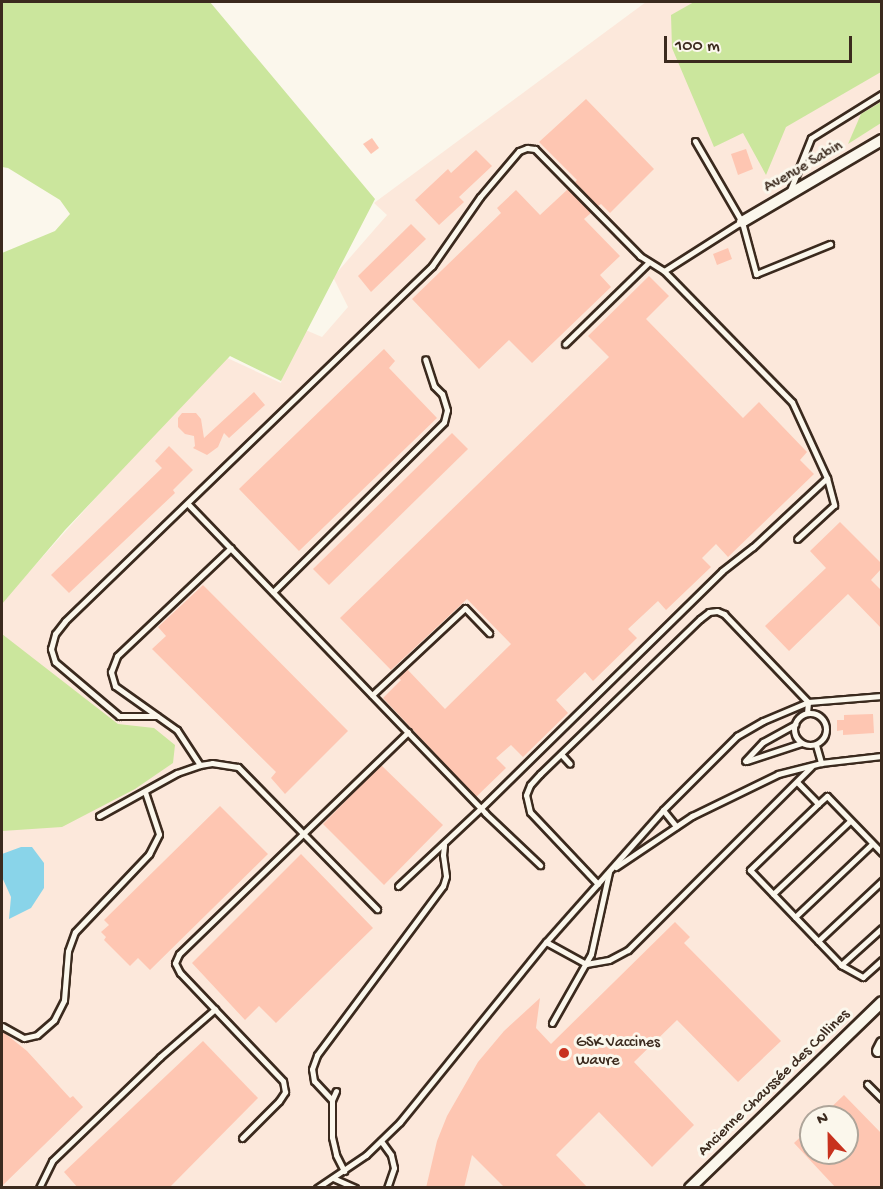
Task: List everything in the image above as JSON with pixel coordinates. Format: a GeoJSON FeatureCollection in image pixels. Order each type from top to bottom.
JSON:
{"type":"FeatureCollection","features":[{"type":"Feature","properties":{"kind":"street","name":"Avenue Sabin"},"geometry":{"type":"LineString","coordinates":[[742,222],[882,140]]}},
{"type":"Feature","properties":{"kind":"street","name":"Ancienne Chaussée des Collines"},"geometry":{"type":"LineString","coordinates":[[690,1188],[881,1003]]}},
{"type":"Feature","properties":{"kind":"lane"},"geometry":{"type":"LineString","coordinates":[[788,195],[811,138],[882,94]]}},
{"type":"Feature","properties":{"kind":"lane"},"geometry":{"type":"LineString","coordinates":[[695,141],[742,222],[756,274],[830,243]]}},
{"type":"Feature","properties":{"kind":"lane"},"geometry":{"type":"LineString","coordinates":[[157,716],[119,716],[55,662],[51,649],[55,633],[432,266],[480,197],[519,152],[535,149],[640,256],[664,271],[792,402],[827,478],[834,505],[796,539]]}},
{"type":"Feature","properties":{"kind":"lane"},"geometry":{"type":"LineString","coordinates":[[664,271],[742,222]]}},
{"type":"Feature","properties":{"kind":"lane"},"geometry":{"type":"LineString","coordinates":[[565,344],[650,262]]}},
{"type":"Feature","properties":{"kind":"lane"},"geometry":{"type":"LineString","coordinates":[[273,592],[444,422],[447,410],[442,394],[434,386],[425,359]]}},
{"type":"Feature","properties":{"kind":"lane"},"geometry":{"type":"LineString","coordinates":[[398,886],[481,808],[722,571],[753,547],[827,478]]}},
{"type":"Feature","properties":{"kind":"lane"},"geometry":{"type":"LineString","coordinates":[[188,504],[481,808],[540,865]]}},
{"type":"Feature","properties":{"kind":"lane"},"geometry":{"type":"LineString","coordinates":[[200,765],[177,729],[115,687],[111,672],[117,656],[231,548]]}},
{"type":"Feature","properties":{"kind":"lane"},"geometry":{"type":"LineString","coordinates":[[372,695],[465,608],[489,633]]}},
{"type":"Feature","properties":{"kind":"lane"},"geometry":{"type":"LineString","coordinates":[[598,884],[530,812],[526,804],[530,784],[710,612],[717,611],[724,614],[808,702],[807,713],[795,724],[763,742],[745,761],[801,743],[816,745]]}},
{"type":"Feature","properties":{"kind":"lane"},"geometry":{"type":"LineString","coordinates":[[317,1188],[381,1141],[400,1122],[546,942],[663,810],[737,736],[763,721],[808,702],[882,696]]}},
{"type":"Feature","properties":{"kind":"lane"},"geometry":{"type":"LineString","coordinates":[[807,713],[818,715],[825,723],[826,734],[816,745]]}},
{"type":"Feature","properties":{"kind":"lane"},"geometry":{"type":"LineString","coordinates":[[795,724],[795,735],[801,743]]}},
{"type":"Feature","properties":{"kind":"lane"},"geometry":{"type":"LineString","coordinates":[[242,1138],[279,1101],[285,1092],[283,1081],[180,974],[175,963],[179,954],[408,732]]}},
{"type":"Feature","properties":{"kind":"lane"},"geometry":{"type":"LineString","coordinates":[[816,745],[821,764]]}},
{"type":"Feature","properties":{"kind":"lane"},"geometry":{"type":"LineString","coordinates":[[561,754],[570,764]]}},
{"type":"Feature","properties":{"kind":"lane"},"geometry":{"type":"LineString","coordinates":[[552,1023],[586,964],[602,911],[610,871],[676,826],[738,791],[778,774],[821,764],[882,756]]}},
{"type":"Feature","properties":{"kind":"lane"},"geometry":{"type":"LineString","coordinates":[[99,816],[177,773],[200,765],[222,763],[238,767],[377,909]]}},
{"type":"Feature","properties":{"kind":"lane"},"geometry":{"type":"LineString","coordinates":[[546,942],[586,964],[609,960],[628,950],[813,766]]}},
{"type":"Feature","properties":{"kind":"lane"},"geometry":{"type":"LineString","coordinates":[[798,783],[818,804]]}},
{"type":"Feature","properties":{"kind":"lane"},"geometry":{"type":"LineString","coordinates":[[2,1026],[24,1038],[37,1035],[54,1020],[64,999],[68,951],[75,932],[149,854],[159,834],[145,792]]}},
{"type":"Feature","properties":{"kind":"lane"},"geometry":{"type":"LineString","coordinates":[[882,853],[827,796],[750,870],[841,965],[863,977],[882,960]]}},
{"type":"Feature","properties":{"kind":"lane"},"geometry":{"type":"LineString","coordinates":[[663,810],[676,826]]}},
{"type":"Feature","properties":{"kind":"lane"},"geometry":{"type":"LineString","coordinates":[[773,894],[850,821]]}},
{"type":"Feature","properties":{"kind":"lane"},"geometry":{"type":"LineString","coordinates":[[332,1100],[314,1081],[312,1069],[317,1055],[443,886],[446,876],[442,855],[445,843]]}},
{"type":"Feature","properties":{"kind":"lane"},"geometry":{"type":"LineString","coordinates":[[795,917],[872,844]]}},
{"type":"Feature","properties":{"kind":"lane"},"geometry":{"type":"LineString","coordinates":[[818,941],[882,881]]}},
{"type":"Feature","properties":{"kind":"lane"},"geometry":{"type":"LineString","coordinates":[[841,965],[882,928]]}},
{"type":"Feature","properties":{"kind":"lane"},"geometry":{"type":"LineString","coordinates":[[39,1188],[52,1161],[160,1057],[215,1009]]}},
{"type":"Feature","properties":{"kind":"lane"},"geometry":{"type":"LineString","coordinates":[[867,1084],[882,1099]]}},
{"type":"Feature","properties":{"kind":"lane"},"geometry":{"type":"LineString","coordinates":[[336,1091],[332,1100],[332,1137],[336,1155],[344,1170]]}},
{"type":"Feature","properties":{"kind":"lane"},"geometry":{"type":"LineString","coordinates":[[381,1141],[391,1155],[394,1168],[387,1188]]}},
{"type":"Feature","properties":{"kind":"lane"},"geometry":{"type":"LineString","coordinates":[[333,1178],[355,1188]]}},
{"type":"Feature","properties":{"kind":"shaded area"},"geometry":{"type":"Polygon","coordinates":[[[646,2],[881,2],[881,1187],[2,1188],[2,602],[223,356],[281,383],[294,325],[322,337],[348,307],[333,277],[387,215],[374,203],[646,2]]]}},
{"type":"Feature","properties":{"kind":"green space"},"geometry":{"type":"Polygon","coordinates":[[[2,2],[210,2],[375,199],[281,381],[230,356],[65,530],[2,604],[2,253],[55,231],[70,214],[60,200],[8,168],[2,167],[2,2]]]}},
{"type":"Feature","properties":{"kind":"green space"},"geometry":{"type":"Polygon","coordinates":[[[694,2],[881,2],[881,72],[786,127],[766,175],[743,133],[714,147],[672,48],[671,15],[694,2]]]}},
{"type":"Feature","properties":{"kind":"green space"},"geometry":{"type":"Polygon","coordinates":[[[881,102],[881,123],[848,144],[861,114],[881,102]]]}},
{"type":"Feature","properties":{"kind":"green space"},"geometry":{"type":"Polygon","coordinates":[[[2,634],[118,724],[154,728],[175,745],[173,763],[135,789],[62,827],[2,831],[2,634]]]}},
{"type":"Feature","properties":{"kind":"water"},"geometry":{"type":"Polygon","coordinates":[[[21,847],[32,847],[44,863],[44,888],[31,908],[9,919],[11,897],[2,877],[2,854],[21,847]]]}},
{"type":"Feature","properties":{"kind":"building"},"geometry":{"type":"Polygon","coordinates":[[[586,99],[654,169],[610,213],[601,204],[598,206],[575,182],[577,180],[539,142],[586,99]]]}},
{"type":"Feature","properties":{"kind":"building"},"geometry":{"type":"Polygon","coordinates":[[[372,138],[379,148],[371,154],[363,144],[372,138]]]}},
{"type":"Feature","properties":{"kind":"building"},"geometry":{"type":"Polygon","coordinates":[[[746,149],[753,169],[738,175],[731,154],[746,149]]]}},
{"type":"Feature","properties":{"kind":"building"},"geometry":{"type":"Polygon","coordinates":[[[476,150],[492,166],[459,197],[464,202],[439,225],[415,200],[448,169],[451,173],[476,150]]]}},
{"type":"Feature","properties":{"kind":"building"},"geometry":{"type":"Polygon","coordinates":[[[568,189],[591,213],[584,219],[620,256],[600,275],[611,287],[532,363],[509,340],[479,369],[412,299],[501,213],[497,208],[516,190],[540,215],[568,189]]]}},
{"type":"Feature","properties":{"kind":"building"},"geometry":{"type":"Polygon","coordinates":[[[411,224],[426,239],[371,292],[358,276],[411,224]]]}},
{"type":"Feature","properties":{"kind":"building"},"geometry":{"type":"Polygon","coordinates":[[[728,248],[732,259],[717,265],[713,254],[728,248]]]}},
{"type":"Feature","properties":{"kind":"building"},"geometry":{"type":"Polygon","coordinates":[[[649,276],[669,296],[646,319],[743,418],[759,402],[807,452],[800,460],[814,474],[728,557],[716,544],[702,558],[711,567],[666,610],[658,601],[628,629],[637,638],[593,681],[585,672],[556,700],[568,713],[523,757],[511,745],[496,758],[506,768],[476,797],[383,698],[401,680],[398,677],[407,669],[445,709],[511,644],[467,599],[391,670],[340,618],[609,357],[588,336],[649,276]]]}},
{"type":"Feature","properties":{"kind":"building"},"geometry":{"type":"Polygon","coordinates":[[[384,349],[395,361],[389,368],[437,418],[299,551],[239,489],[384,349]]]}},
{"type":"Feature","properties":{"kind":"building"},"geometry":{"type":"Polygon","coordinates":[[[254,392],[265,405],[229,438],[224,433],[218,447],[207,455],[193,448],[195,446],[194,436],[185,434],[178,427],[178,418],[182,413],[196,413],[201,419],[204,438],[254,392]]]}},
{"type":"Feature","properties":{"kind":"building"},"geometry":{"type":"Polygon","coordinates":[[[452,433],[468,449],[329,585],[313,569],[452,433]]]}},
{"type":"Feature","properties":{"kind":"building"},"geometry":{"type":"Polygon","coordinates":[[[169,446],[193,470],[173,490],[175,493],[69,593],[51,575],[162,468],[155,461],[169,446]]]}},
{"type":"Feature","properties":{"kind":"building"},"geometry":{"type":"Polygon","coordinates":[[[840,522],[882,564],[882,568],[871,580],[882,591],[882,629],[848,594],[789,651],[765,626],[826,568],[810,551],[840,522]]]}},
{"type":"Feature","properties":{"kind":"building"},"geometry":{"type":"Polygon","coordinates":[[[203,585],[348,731],[285,794],[271,778],[276,772],[152,649],[166,636],[158,627],[203,585]]]}},
{"type":"Feature","properties":{"kind":"building"},"geometry":{"type":"Polygon","coordinates":[[[873,714],[874,733],[843,735],[843,730],[837,731],[837,720],[844,720],[844,715],[873,714]]]}},
{"type":"Feature","properties":{"kind":"building"},"geometry":{"type":"Polygon","coordinates":[[[381,765],[443,825],[384,885],[323,824],[381,765]]]}},
{"type":"Feature","properties":{"kind":"building"},"geometry":{"type":"Polygon","coordinates":[[[220,806],[268,854],[150,970],[138,958],[130,966],[104,940],[106,937],[101,932],[109,925],[104,920],[220,806]]]}},
{"type":"Feature","properties":{"kind":"building"},"geometry":{"type":"Polygon","coordinates":[[[301,854],[373,928],[276,1023],[259,1006],[245,1020],[192,963],[301,854]]]}},
{"type":"Feature","properties":{"kind":"building","name":"GSK Vaccines Wavre"},"geometry":{"type":"Polygon","coordinates":[[[675,922],[690,937],[684,943],[781,1041],[738,1082],[677,1020],[634,1062],[694,1125],[652,1167],[599,1112],[556,1155],[588,1188],[505,1188],[472,1155],[464,1188],[426,1188],[437,1141],[447,1116],[478,1062],[504,1031],[540,998],[536,1028],[551,1044],[675,922]]]}},
{"type":"Feature","properties":{"kind":"building"},"geometry":{"type":"Polygon","coordinates":[[[2,1031],[27,1051],[70,1098],[73,1096],[83,1107],[2,1186],[2,1031]]]}},
{"type":"Feature","properties":{"kind":"building"},"geometry":{"type":"Polygon","coordinates":[[[203,1041],[258,1098],[169,1188],[78,1188],[64,1172],[203,1041]]]}},
{"type":"Feature","properties":{"kind":"building"},"geometry":{"type":"Polygon","coordinates":[[[844,1095],[854,1105],[834,1105],[844,1095]]]}},
{"type":"Feature","properties":{"kind":"building"},"geometry":{"type":"Polygon","coordinates":[[[859,1110],[882,1134],[882,1188],[836,1188],[815,1165],[859,1165],[859,1110]]]}},
{"type":"Feature","properties":{"kind":"building"},"geometry":{"type":"Polygon","coordinates":[[[799,1138],[799,1148],[794,1143],[799,1138]]]}},
{"type":"Feature","properties":{"kind":"place","name":"GSK Vaccines Wavre"},"geometry":{"type":"Point","coordinates":[564,1053]}}]}
